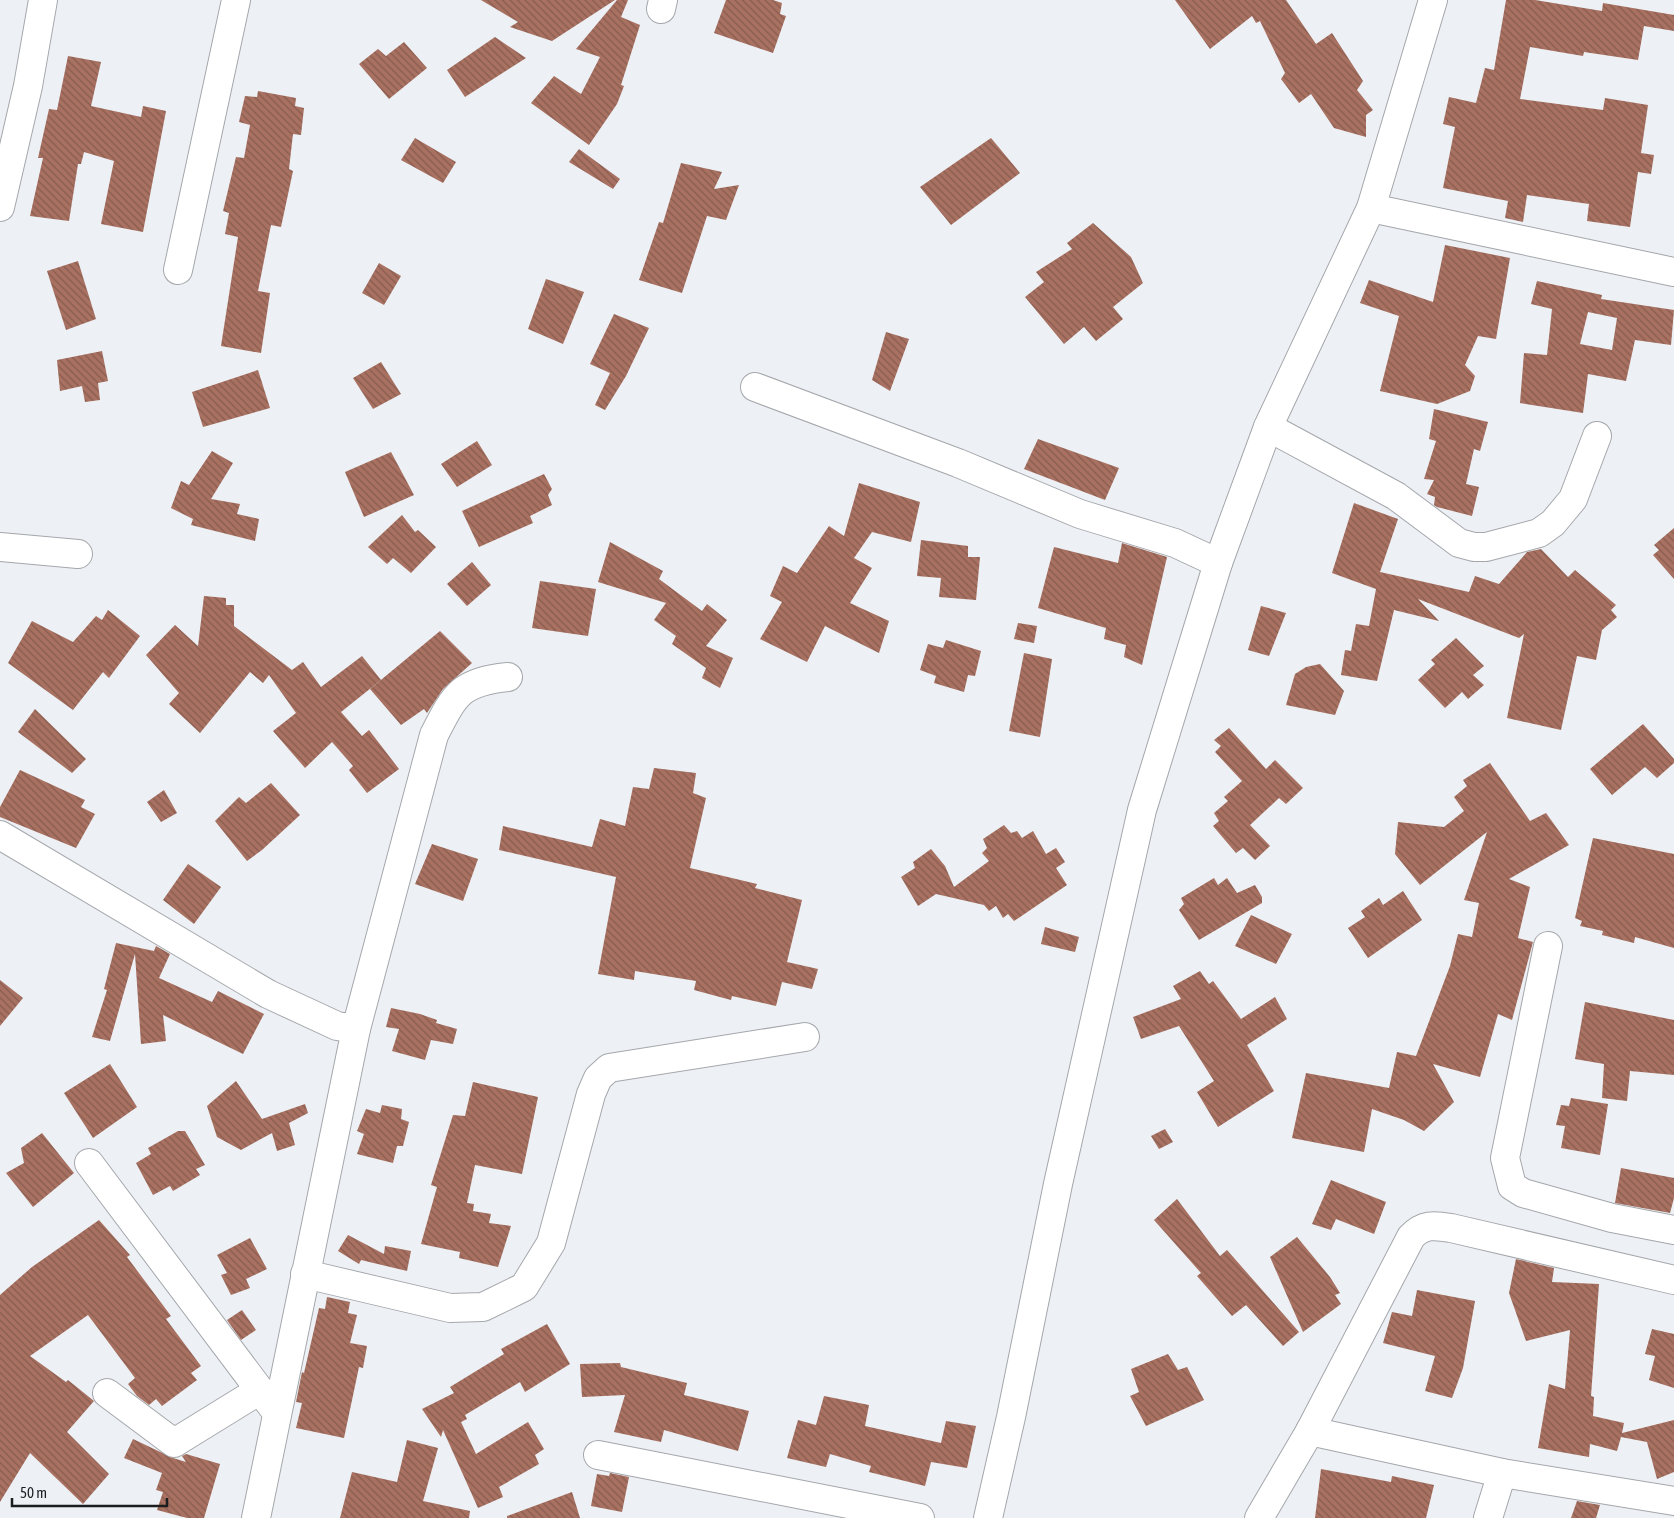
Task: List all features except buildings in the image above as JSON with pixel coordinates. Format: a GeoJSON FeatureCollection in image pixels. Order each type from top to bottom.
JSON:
{"type":"FeatureCollection","features":[{"type":"Feature","properties":{"kind":"street"},"geometry":{"type":"LineString","coordinates":[[0,207],[28,86],[43,0]]}},
{"type":"Feature","properties":{"kind":"street"},"geometry":{"type":"LineString","coordinates":[[178,270],[236,0]]}},
{"type":"Feature","properties":{"kind":"street"},"geometry":{"type":"LineString","coordinates":[[988,1518],[1011,1417],[1058,1184],[1142,810],[1218,563],[1268,427],[1371,208],[1433,0]]}},
{"type":"Feature","properties":{"kind":"street"},"geometry":{"type":"LineString","coordinates":[[1371,208],[1673,265]]}},
{"type":"Feature","properties":{"kind":"street"},"geometry":{"type":"LineString","coordinates":[[755,387],[958,463],[1080,514],[1175,543],[1218,563]]}},
{"type":"Feature","properties":{"kind":"street"},"geometry":{"type":"LineString","coordinates":[[1268,427],[1396,496],[1459,543],[1474,547],[1486,547],[1539,533],[1553,523],[1573,499],[1598,436]]}},
{"type":"Feature","properties":{"kind":"street"},"geometry":{"type":"LineString","coordinates":[[0,547],[78,554]]}},
{"type":"Feature","properties":{"kind":"street"},"geometry":{"type":"LineString","coordinates":[[256,1518],[356,1030],[434,735],[456,695],[471,684],[486,679],[508,677]]}},
{"type":"Feature","properties":{"kind":"street"},"geometry":{"type":"LineString","coordinates":[[0,835],[268,994],[320,1019],[356,1030]]}},
{"type":"Feature","properties":{"kind":"street"},"geometry":{"type":"LineString","coordinates":[[1548,946],[1504,1158],[1512,1186],[1523,1192],[1612,1218],[1674,1230]]}},
{"type":"Feature","properties":{"kind":"street"},"geometry":{"type":"LineString","coordinates":[[305,1274],[450,1308],[483,1307],[502,1300],[524,1287],[538,1268],[551,1243],[591,1094],[598,1078],[609,1068],[805,1037]]}},
{"type":"Feature","properties":{"kind":"street"},"geometry":{"type":"LineString","coordinates":[[89,1164],[277,1413]]}},
{"type":"Feature","properties":{"kind":"street"},"geometry":{"type":"LineString","coordinates":[[1259,1518],[1310,1431],[1411,1237],[1418,1228],[1434,1225],[1451,1228],[1674,1280]]}},
{"type":"Feature","properties":{"kind":"street"},"geometry":{"type":"LineString","coordinates":[[107,1392],[174,1443],[260,1390]]}},
{"type":"Feature","properties":{"kind":"street"},"geometry":{"type":"LineString","coordinates":[[1310,1431],[1502,1473],[1674,1501]]}},
{"type":"Feature","properties":{"kind":"street"},"geometry":{"type":"LineString","coordinates":[[598,1456],[920,1518]]}},
{"type":"Feature","properties":{"kind":"street"},"geometry":{"type":"LineString","coordinates":[[1488,1518],[1502,1473]]}}]}
